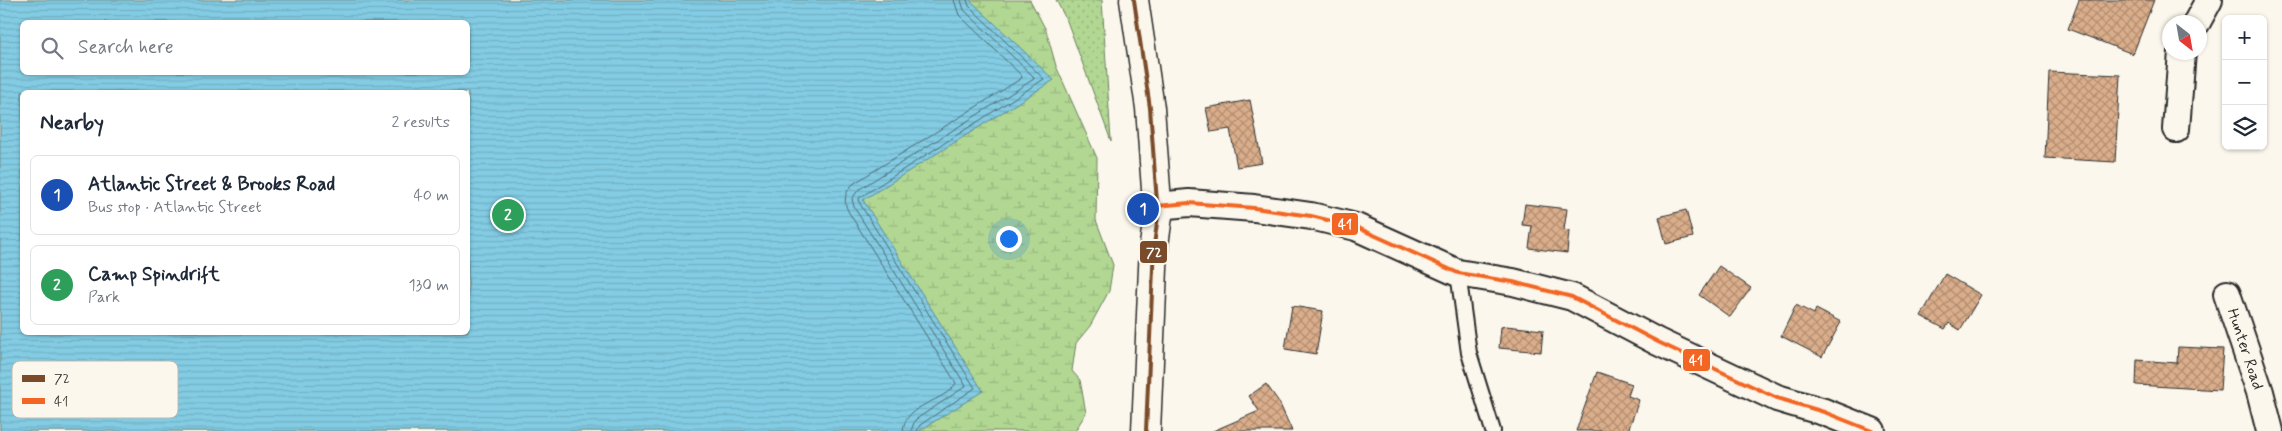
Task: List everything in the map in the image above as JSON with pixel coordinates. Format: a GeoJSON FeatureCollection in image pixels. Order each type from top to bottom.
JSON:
{"type":"FeatureCollection","features":[{"type":"Feature","properties":{"kind":"street"},"geometry":{"type":"LineString","coordinates":[[1134,0],[1150,108],[1157,206],[1146,431]]}},
{"type":"Feature","properties":{"kind":"street"},"geometry":{"type":"LineString","coordinates":[[2201,15],[2209,0]]}},
{"type":"Feature","properties":{"kind":"street"},"geometry":{"type":"LineString","coordinates":[[2176,129],[2181,60]]}},
{"type":"Feature","properties":{"kind":"street"},"geometry":{"type":"LineString","coordinates":[[1157,206],[1188,203],[1311,216],[1356,228],[1458,273],[1513,282],[1572,297],[1658,342],[1777,398],[1824,412],[1872,431]]}},
{"type":"Feature","properties":{"kind":"street","name":"Hunter Road"},"geometry":{"type":"LineString","coordinates":[[2228,294],[2260,392],[2270,431]]}},
{"type":"Feature","properties":{"kind":"lane"},"geometry":{"type":"LineString","coordinates":[[1458,273],[1469,353],[1493,431]]}},
{"type":"Feature","properties":{"kind":"green space"},"geometry":{"type":"Polygon","coordinates":[[[0,0],[1030,0],[1046,30],[1056,66],[1097,158],[1096,220],[1113,265],[1109,291],[1090,326],[1076,343],[1072,371],[1080,380],[1086,413],[1075,431],[0,431],[0,0]]]}},
{"type":"Feature","properties":{"kind":"green space"},"geometry":{"type":"Polygon","coordinates":[[[1056,0],[1102,0],[1111,141],[1067,21],[1056,0]]]}},
{"type":"Feature","properties":{"kind":"water"},"geometry":{"type":"Polygon","coordinates":[[[0,0],[970,0],[1054,80],[863,200],[983,391],[919,431],[0,431],[0,0]]]}},
{"type":"Feature","properties":{"kind":"building"},"geometry":{"type":"Polygon","coordinates":[[[2079,0],[2154,0],[2133,54],[2068,29],[2079,0]]]}},
{"type":"Feature","properties":{"kind":"building"},"geometry":{"type":"Polygon","coordinates":[[[2049,72],[2120,75],[2115,162],[2045,158],[2049,72]]]}},
{"type":"Feature","properties":{"kind":"building"},"geometry":{"type":"Polygon","coordinates":[[[1250,100],[1262,163],[1237,167],[1230,129],[1211,132],[1206,108],[1250,100]]]}},
{"type":"Feature","properties":{"kind":"building"},"geometry":{"type":"Polygon","coordinates":[[[1525,204],[1567,209],[1564,230],[1569,231],[1567,253],[1529,248],[1532,226],[1522,225],[1525,204]]]}},
{"type":"Feature","properties":{"kind":"building"},"geometry":{"type":"Polygon","coordinates":[[[1686,210],[1693,237],[1666,244],[1659,217],[1686,210]]]}},
{"type":"Feature","properties":{"kind":"building"},"geometry":{"type":"Polygon","coordinates":[[[1719,266],[1751,288],[1730,317],[1699,295],[1719,266]]]}},
{"type":"Feature","properties":{"kind":"building"},"geometry":{"type":"Polygon","coordinates":[[[1945,274],[1981,295],[1960,330],[1949,323],[1945,329],[1921,316],[1945,274]]]}},
{"type":"Feature","properties":{"kind":"building"},"geometry":{"type":"Polygon","coordinates":[[[1796,305],[1814,314],[1816,309],[1841,322],[1822,357],[1781,336],[1796,305]]]}},
{"type":"Feature","properties":{"kind":"building"},"geometry":{"type":"Polygon","coordinates":[[[1292,306],[1323,311],[1316,354],[1285,349],[1292,306]]]}},
{"type":"Feature","properties":{"kind":"building"},"geometry":{"type":"Polygon","coordinates":[[[1501,327],[1543,330],[1541,352],[1499,348],[1501,327]]]}},
{"type":"Feature","properties":{"kind":"building"},"geometry":{"type":"Polygon","coordinates":[[[2178,347],[2223,349],[2220,390],[2136,385],[2137,360],[2177,363],[2178,347]]]}},
{"type":"Feature","properties":{"kind":"building"},"geometry":{"type":"Polygon","coordinates":[[[1597,372],[1632,384],[1628,396],[1639,400],[1628,431],[1576,431],[1597,372]]]}},
{"type":"Feature","properties":{"kind":"building"},"geometry":{"type":"Polygon","coordinates":[[[1266,384],[1279,402],[1292,431],[1213,431],[1259,411],[1249,396],[1266,384]]]}},
{"type":"Feature","properties":{"kind":"transit line","name":"72"},"geometry":{"type":"LineString","coordinates":[[1134,0],[1150,108],[1158,216],[1154,245],[1146,431]]}},
{"type":"Feature","properties":{"kind":"transit line","name":"41"},"geometry":{"type":"LineString","coordinates":[[1157,206],[1189,203],[1254,208],[1311,216],[1356,227],[1458,273],[1513,282],[1572,297],[1658,342],[1777,398],[1824,412],[1872,431]]}},
{"type":"Feature","properties":{"kind":"place","name":"Atlantic Street & Brooks Road"},"geometry":{"type":"Point","coordinates":[1143,209]}},
{"type":"Feature","properties":{"kind":"place","name":"Camp Spindrift"},"geometry":{"type":"Point","coordinates":[508,215]}}]}
